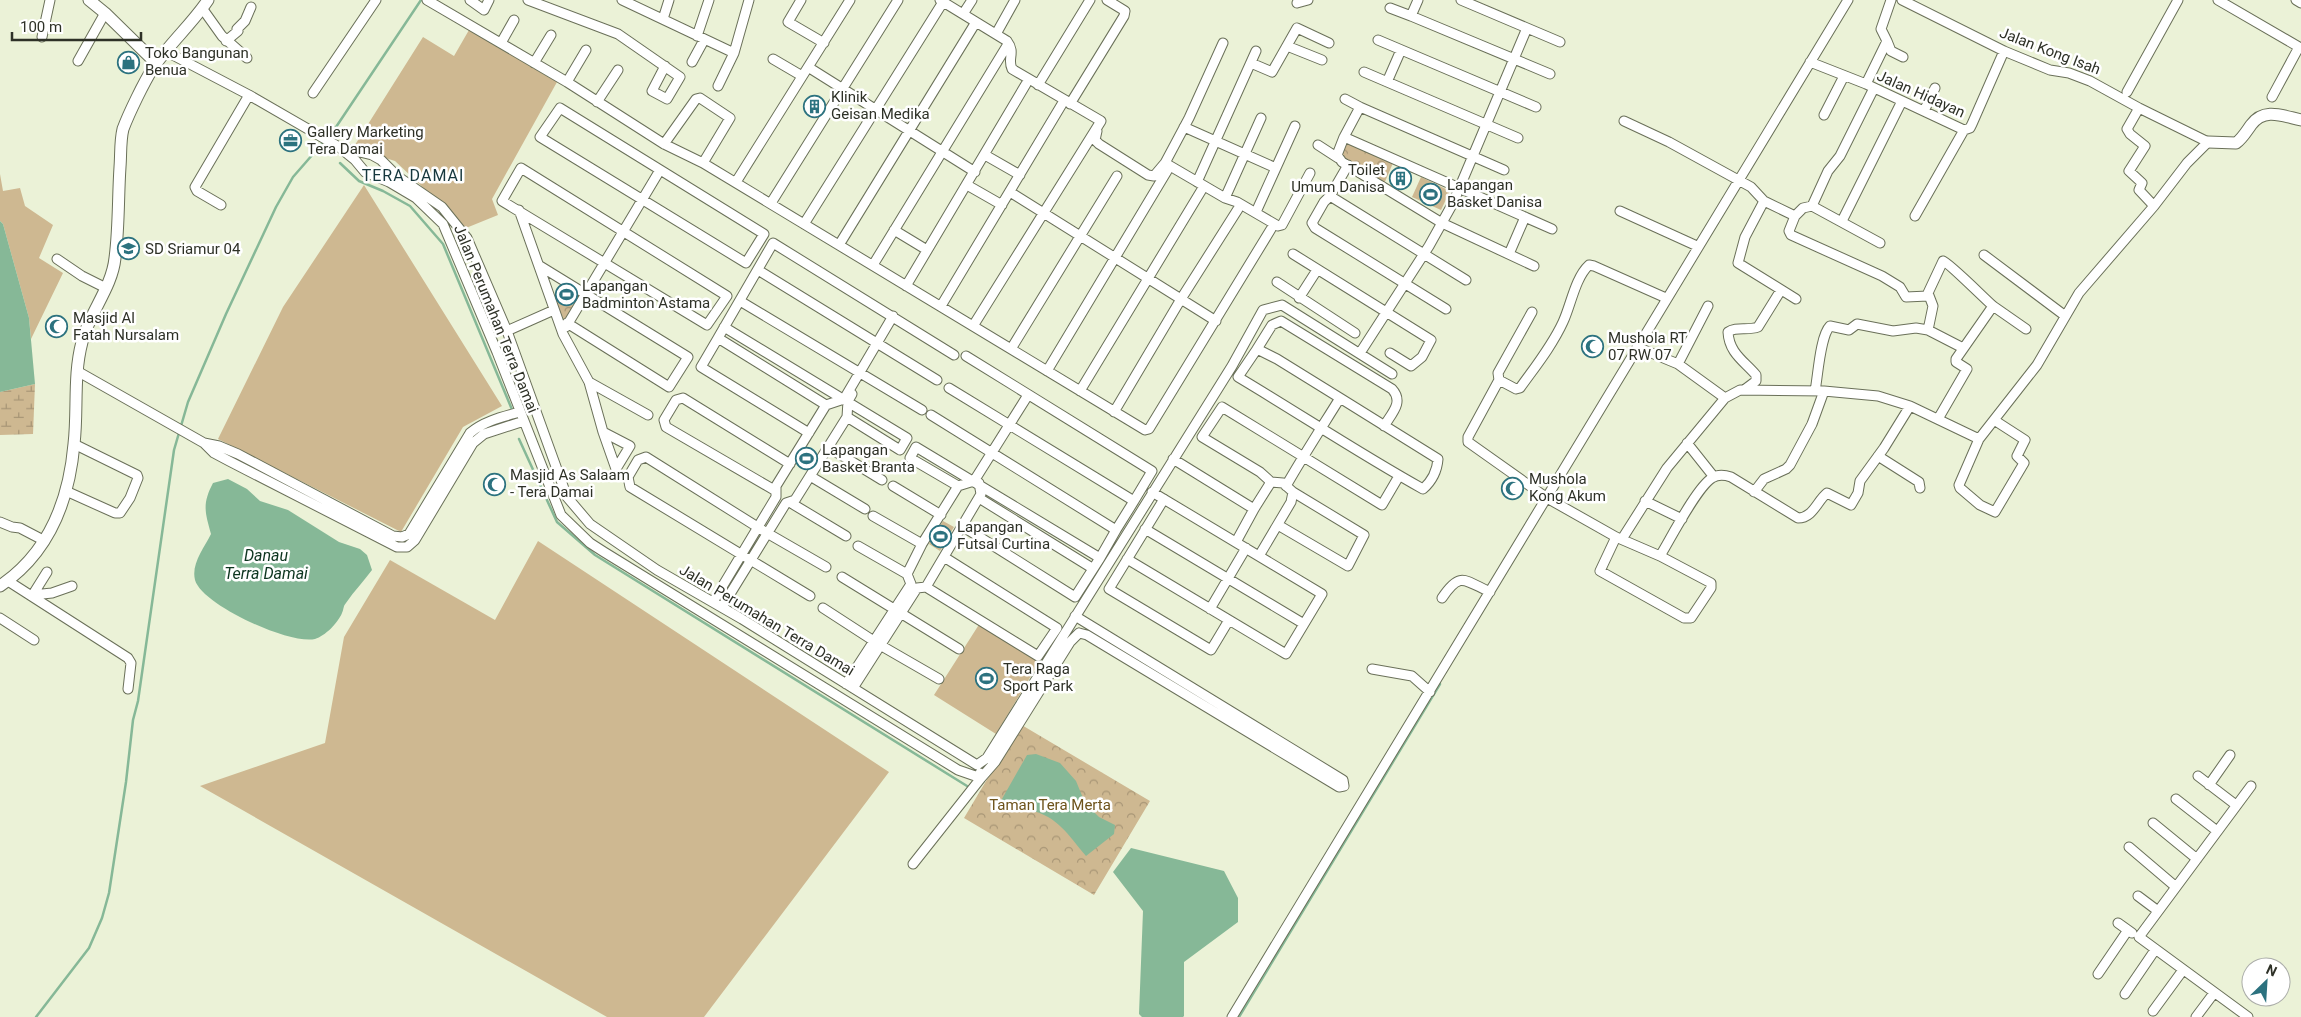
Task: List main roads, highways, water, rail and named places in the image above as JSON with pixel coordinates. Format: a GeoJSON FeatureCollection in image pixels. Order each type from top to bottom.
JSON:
{"type":"FeatureCollection","features":[{"type":"Feature","properties":{"kind":"water"},"geometry":{"type":"Polygon","coordinates":[[[0,221],[3,224],[29,318],[35,384],[0,392],[0,221]]]}},
{"type":"Feature","properties":{"kind":"water","name":"Danau Terra Damai"},"geometry":{"type":"Polygon","coordinates":[[[228,479],[247,489],[260,501],[288,510],[339,542],[360,549],[367,555],[372,570],[345,604],[338,621],[323,635],[315,639],[303,639],[268,630],[229,611],[213,601],[201,590],[194,574],[196,562],[211,534],[206,514],[207,497],[213,483],[228,479]]]}},
{"type":"Feature","properties":{"kind":"water"},"geometry":{"type":"Polygon","coordinates":[[[1036,754],[1060,763],[1076,781],[1085,803],[1099,817],[1115,825],[1114,834],[1086,856],[1062,827],[1048,817],[1029,810],[1009,809],[998,806],[1027,755],[1036,754]]]}},
{"type":"Feature","properties":{"kind":"water"},"geometry":{"type":"Polygon","coordinates":[[[1131,848],[1224,871],[1238,898],[1238,922],[1184,962],[1183,1017],[1142,1017],[1139,1014],[1143,911],[1113,872],[1131,848]]]}},
{"type":"Feature","properties":{"kind":"waterway"},"geometry":{"type":"LineString","coordinates":[[36,1017],[89,948],[102,918],[109,893],[174,450],[188,402],[226,314],[276,207],[293,177],[334,130],[421,0]]}},
{"type":"Feature","properties":{"kind":"waterway"},"geometry":{"type":"LineString","coordinates":[[340,163],[359,181],[383,191],[410,206],[443,244],[513,412]]}},
{"type":"Feature","properties":{"kind":"waterway"},"geometry":{"type":"LineString","coordinates":[[519,439],[557,522],[595,555],[967,786]]}},
{"type":"Feature","properties":{"kind":"waterway"},"geometry":{"type":"LineString","coordinates":[[1239,1017],[1440,684]]}},
{"type":"Feature","properties":{"kind":"place","name":"Toko Bangunan Benua"},"geometry":{"type":"Point","coordinates":[129,62]}},
{"type":"Feature","properties":{"kind":"place","name":"Klinik Geisan Medika"},"geometry":{"type":"Point","coordinates":[815,106]}},
{"type":"Feature","properties":{"kind":"place","name":"Gallery Marketing Tera Damai"},"geometry":{"type":"Point","coordinates":[291,141]}},
{"type":"Feature","properties":{"kind":"place","name":"Toilet Umum Danisa"},"geometry":{"type":"Point","coordinates":[1401,179]}},
{"type":"Feature","properties":{"kind":"place","name":"Lapangan Basket Danisa"},"geometry":{"type":"Point","coordinates":[1431,194]}},
{"type":"Feature","properties":{"kind":"place","name":"SD Sriamur 04"},"geometry":{"type":"Point","coordinates":[129,249]}},
{"type":"Feature","properties":{"kind":"place","name":"Lapangan Badminton Astama"},"geometry":{"type":"Point","coordinates":[566,295]}},
{"type":"Feature","properties":{"kind":"place","name":"Masjid Al Fatah Nursalam"},"geometry":{"type":"Point","coordinates":[57,327]}},
{"type":"Feature","properties":{"kind":"place","name":"Mushola RT 07 RW 07"},"geometry":{"type":"Point","coordinates":[1592,347]}},
{"type":"Feature","properties":{"kind":"place","name":"Lapangan Basket Branta"},"geometry":{"type":"Point","coordinates":[806,459]}},
{"type":"Feature","properties":{"kind":"place","name":"Masjid As Salaam - Tera Damai"},"geometry":{"type":"Point","coordinates":[494,484]}},
{"type":"Feature","properties":{"kind":"place","name":"Mushola Kong Akum"},"geometry":{"type":"Point","coordinates":[1513,488]}},
{"type":"Feature","properties":{"kind":"place","name":"Lapangan Futsal Curtina"},"geometry":{"type":"Point","coordinates":[941,536]}},
{"type":"Feature","properties":{"kind":"place","name":"Tera Raga Sport Park"},"geometry":{"type":"Point","coordinates":[987,678]}},
{"type":"Feature","properties":{"kind":"district","name":"TERA DAMAI"},"geometry":{"type":"Point","coordinates":[413,175]}},
{"type":"Feature","properties":{"kind":"park label","name":"Taman Tera Merta"},"geometry":{"type":"Point","coordinates":[1050,805]}}]}
